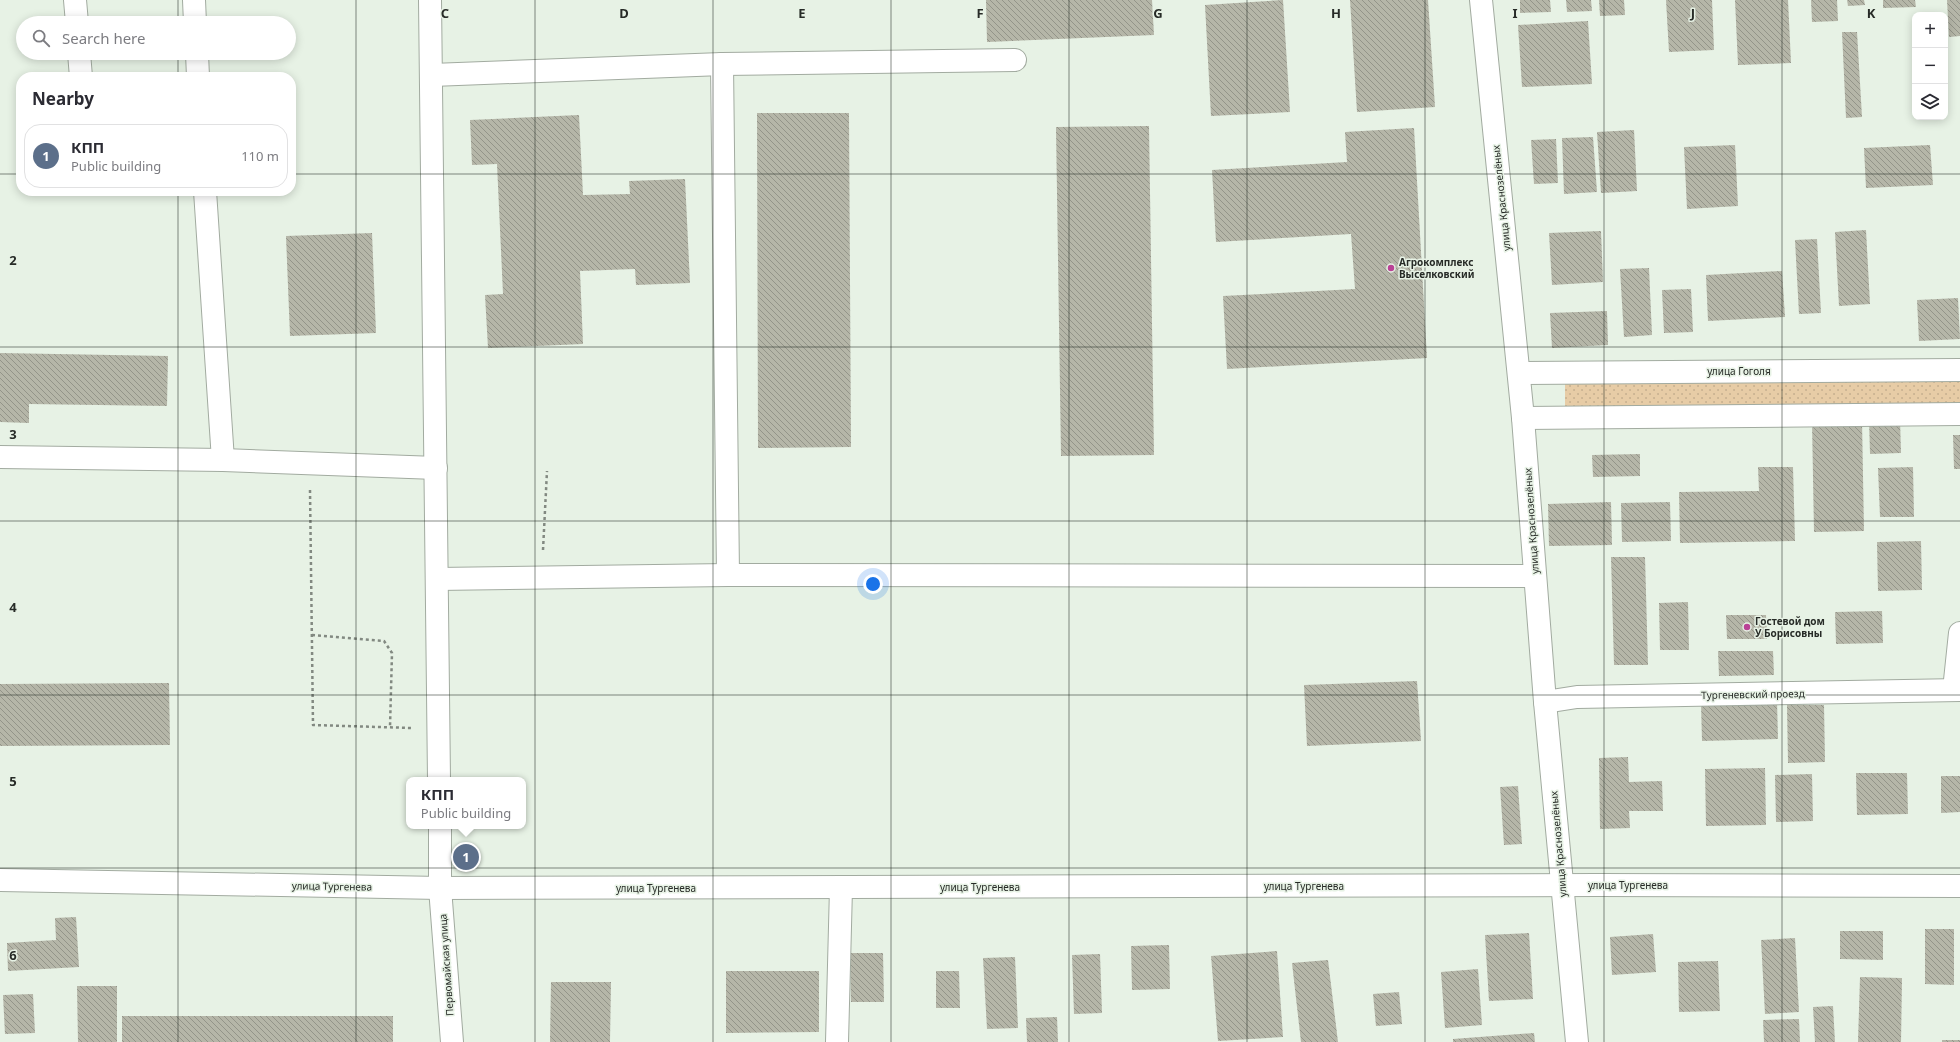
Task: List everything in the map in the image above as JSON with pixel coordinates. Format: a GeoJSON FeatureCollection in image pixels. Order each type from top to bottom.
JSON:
{"type":"FeatureCollection","features":[{"type":"Feature","properties":{"kind":"street"},"geometry":{"type":"LineString","coordinates":[[76,0],[77,16]]}},
{"type":"Feature","properties":{"kind":"street"},"geometry":{"type":"LineString","coordinates":[[194,0],[195,16]]}},
{"type":"Feature","properties":{"kind":"street"},"geometry":{"type":"LineString","coordinates":[[430,0],[439,777]]}},
{"type":"Feature","properties":{"kind":"street","name":"улица Краснозелёных"},"geometry":{"type":"LineString","coordinates":[[1481,0],[1519,372],[1545,702],[1577,1042]]}},
{"type":"Feature","properties":{"kind":"street"},"geometry":{"type":"LineString","coordinates":[[80,60],[81,72]]}},
{"type":"Feature","properties":{"kind":"street"},"geometry":{"type":"LineString","coordinates":[[197,60],[198,72]]}},
{"type":"Feature","properties":{"kind":"street"},"geometry":{"type":"LineString","coordinates":[[432,75],[722,64],[1015,60]]}},
{"type":"Feature","properties":{"kind":"street"},"geometry":{"type":"LineString","coordinates":[[722,64],[728,575]]}},
{"type":"Feature","properties":{"kind":"street"},"geometry":{"type":"LineString","coordinates":[[205,196],[222,460]]}},
{"type":"Feature","properties":{"kind":"street","name":"улица Гоголя"},"geometry":{"type":"LineString","coordinates":[[1519,372],[1960,370]]}},
{"type":"Feature","properties":{"kind":"street"},"geometry":{"type":"LineString","coordinates":[[1523,418],[1960,414]]}},
{"type":"Feature","properties":{"kind":"street"},"geometry":{"type":"LineString","coordinates":[[0,457],[222,460],[436,468]]}},
{"type":"Feature","properties":{"kind":"street"},"geometry":{"type":"LineString","coordinates":[[437,580],[728,575],[1535,576]]}},
{"type":"Feature","properties":{"kind":"street"},"geometry":{"type":"LineString","coordinates":[[1957,690],[1960,633]]}},
{"type":"Feature","properties":{"kind":"street","name":"Тургеневский проезд"},"geometry":{"type":"LineString","coordinates":[[1545,702],[1577,697],[1957,690]]}},
{"type":"Feature","properties":{"kind":"street","name":"Первомайская улица"},"geometry":{"type":"LineString","coordinates":[[440,829],[440,888],[452,1042]]}},
{"type":"Feature","properties":{"kind":"street","name":"улица Тургенева"},"geometry":{"type":"LineString","coordinates":[[0,880],[440,888],[1562,885],[1960,886]]}},
{"type":"Feature","properties":{"kind":"street"},"geometry":{"type":"LineString","coordinates":[[836,1042],[841,888]]}},
{"type":"Feature","properties":{"kind":"path"},"geometry":{"type":"LineString","coordinates":[[310,463],[313,725],[439,729]]}},
{"type":"Feature","properties":{"kind":"path"},"geometry":{"type":"LineString","coordinates":[[542,577],[547,471]]}},
{"type":"Feature","properties":{"kind":"path"},"geometry":{"type":"LineString","coordinates":[[312,635],[384,641],[392,653],[390,727]]}},
{"type":"Feature","properties":{"kind":"shaded area"},"geometry":{"type":"Polygon","coordinates":[[[1960,377],[1960,405],[1565,407],[1565,380],[1960,377]]]}},
{"type":"Feature","properties":{"kind":"building"},"geometry":{"type":"Polygon","coordinates":[[[986,0],[1152,0],[1154,35],[987,42],[986,0]]]}},
{"type":"Feature","properties":{"kind":"building"},"geometry":{"type":"Polygon","coordinates":[[[1283,0],[1290,112],[1211,116],[1205,5],[1283,0]]]}},
{"type":"Feature","properties":{"kind":"building"},"geometry":{"type":"Polygon","coordinates":[[[1350,0],[1428,0],[1435,107],[1357,112],[1350,0]]]}},
{"type":"Feature","properties":{"kind":"building"},"geometry":{"type":"Polygon","coordinates":[[[1520,0],[1550,0],[1551,12],[1520,13],[1520,0]]]}},
{"type":"Feature","properties":{"kind":"building"},"geometry":{"type":"Polygon","coordinates":[[[1566,0],[1591,0],[1592,11],[1567,12],[1566,0]]]}},
{"type":"Feature","properties":{"kind":"building"},"geometry":{"type":"Polygon","coordinates":[[[1599,0],[1624,0],[1625,15],[1600,16],[1599,0]]]}},
{"type":"Feature","properties":{"kind":"building"},"geometry":{"type":"Polygon","coordinates":[[[1666,0],[1712,0],[1714,50],[1669,52],[1666,0]]]}},
{"type":"Feature","properties":{"kind":"building"},"geometry":{"type":"Polygon","coordinates":[[[1735,0],[1788,0],[1791,63],[1738,65],[1735,0]]]}},
{"type":"Feature","properties":{"kind":"building"},"geometry":{"type":"Polygon","coordinates":[[[1811,0],[1837,0],[1838,21],[1812,22],[1811,0]]]}},
{"type":"Feature","properties":{"kind":"building"},"geometry":{"type":"Polygon","coordinates":[[[1847,0],[1864,0],[1865,5],[1848,6],[1847,0]]]}},
{"type":"Feature","properties":{"kind":"building"},"geometry":{"type":"Polygon","coordinates":[[[1883,0],[1915,0],[1916,7],[1883,8],[1883,0]]]}},
{"type":"Feature","properties":{"kind":"building"},"geometry":{"type":"Polygon","coordinates":[[[1947,0],[1960,0],[1960,36],[1949,37],[1947,0]]]}},
{"type":"Feature","properties":{"kind":"building"},"geometry":{"type":"Polygon","coordinates":[[[1588,21],[1592,84],[1522,87],[1518,25],[1588,21]]]}},
{"type":"Feature","properties":{"kind":"building"},"geometry":{"type":"Polygon","coordinates":[[[1842,32],[1857,32],[1862,117],[1846,118],[1842,32]]]}},
{"type":"Feature","properties":{"kind":"building"},"geometry":{"type":"Polygon","coordinates":[[[757,113],[849,113],[851,447],[758,448],[757,113]]]}},
{"type":"Feature","properties":{"kind":"building"},"geometry":{"type":"Polygon","coordinates":[[[579,115],[583,195],[630,194],[629,181],[685,179],[690,283],[636,285],[635,269],[580,271],[583,344],[488,348],[485,295],[503,294],[497,164],[472,165],[470,120],[579,115]]]}},
{"type":"Feature","properties":{"kind":"building"},"geometry":{"type":"Polygon","coordinates":[[[1149,126],[1154,455],[1061,456],[1056,127],[1149,126]]]}},
{"type":"Feature","properties":{"kind":"building"},"geometry":{"type":"Polygon","coordinates":[[[1414,128],[1427,358],[1227,369],[1223,296],[1355,289],[1351,234],[1216,242],[1212,170],[1347,162],[1345,132],[1414,128]]]}},
{"type":"Feature","properties":{"kind":"building"},"geometry":{"type":"Polygon","coordinates":[[[1634,130],[1637,191],[1601,193],[1597,132],[1634,130]]]}},
{"type":"Feature","properties":{"kind":"building"},"geometry":{"type":"Polygon","coordinates":[[[1593,137],[1597,192],[1564,194],[1562,138],[1593,137]]]}},
{"type":"Feature","properties":{"kind":"building"},"geometry":{"type":"Polygon","coordinates":[[[1556,139],[1558,183],[1534,184],[1531,140],[1556,139]]]}},
{"type":"Feature","properties":{"kind":"building"},"geometry":{"type":"Polygon","coordinates":[[[1735,145],[1738,206],[1687,209],[1684,147],[1735,145]]]}},
{"type":"Feature","properties":{"kind":"building"},"geometry":{"type":"Polygon","coordinates":[[[1930,145],[1933,185],[1866,188],[1864,148],[1930,145]]]}},
{"type":"Feature","properties":{"kind":"building"},"geometry":{"type":"Polygon","coordinates":[[[1866,230],[1870,304],[1839,306],[1835,232],[1866,230]]]}},
{"type":"Feature","properties":{"kind":"building"},"geometry":{"type":"Polygon","coordinates":[[[1601,231],[1603,282],[1552,285],[1549,233],[1601,231]]]}},
{"type":"Feature","properties":{"kind":"building"},"geometry":{"type":"Polygon","coordinates":[[[372,233],[376,333],[290,336],[286,236],[372,233]]]}},
{"type":"Feature","properties":{"kind":"building"},"geometry":{"type":"Polygon","coordinates":[[[1817,239],[1821,313],[1799,314],[1795,240],[1817,239]]]}},
{"type":"Feature","properties":{"kind":"building"},"geometry":{"type":"Polygon","coordinates":[[[1649,268],[1652,335],[1624,337],[1620,269],[1649,268]]]}},
{"type":"Feature","properties":{"kind":"building"},"geometry":{"type":"Polygon","coordinates":[[[1782,271],[1785,317],[1708,321],[1706,275],[1782,271]]]}},
{"type":"Feature","properties":{"kind":"building"},"geometry":{"type":"Polygon","coordinates":[[[1691,289],[1693,332],[1664,333],[1662,290],[1691,289]]]}},
{"type":"Feature","properties":{"kind":"building"},"geometry":{"type":"Polygon","coordinates":[[[1958,298],[1960,339],[1919,341],[1917,300],[1958,298]]]}},
{"type":"Feature","properties":{"kind":"building"},"geometry":{"type":"Polygon","coordinates":[[[1607,311],[1608,345],[1552,348],[1550,313],[1607,311]]]}},
{"type":"Feature","properties":{"kind":"building"},"geometry":{"type":"Polygon","coordinates":[[[0,353],[168,356],[167,406],[29,404],[29,423],[0,422],[0,353]]]}},
{"type":"Feature","properties":{"kind":"building"},"geometry":{"type":"Polygon","coordinates":[[[1869,419],[1900,419],[1901,453],[1870,454],[1869,419]]]}},
{"type":"Feature","properties":{"kind":"building"},"geometry":{"type":"Polygon","coordinates":[[[1862,420],[1864,531],[1814,532],[1812,421],[1862,420]]]}},
{"type":"Feature","properties":{"kind":"building"},"geometry":{"type":"Polygon","coordinates":[[[1953,435],[1960,435],[1960,469],[1954,469],[1953,435]]]}},
{"type":"Feature","properties":{"kind":"building"},"geometry":{"type":"Polygon","coordinates":[[[1640,454],[1640,476],[1593,477],[1592,455],[1640,454]]]}},
{"type":"Feature","properties":{"kind":"building"},"geometry":{"type":"Polygon","coordinates":[[[1758,467],[1793,467],[1795,541],[1680,543],[1679,492],[1759,491],[1758,467]]]}},
{"type":"Feature","properties":{"kind":"building"},"geometry":{"type":"Polygon","coordinates":[[[1913,467],[1914,517],[1880,517],[1878,468],[1913,467]]]}},
{"type":"Feature","properties":{"kind":"building"},"geometry":{"type":"Polygon","coordinates":[[[1611,502],[1612,545],[1549,546],[1548,504],[1611,502]]]}},
{"type":"Feature","properties":{"kind":"building"},"geometry":{"type":"Polygon","coordinates":[[[1670,502],[1671,541],[1622,542],[1621,503],[1670,502]]]}},
{"type":"Feature","properties":{"kind":"building"},"geometry":{"type":"Polygon","coordinates":[[[1921,541],[1922,590],[1878,591],[1877,542],[1921,541]]]}},
{"type":"Feature","properties":{"kind":"building"},"geometry":{"type":"Polygon","coordinates":[[[1611,557],[1645,557],[1648,665],[1614,665],[1611,557]]]}},
{"type":"Feature","properties":{"kind":"building"},"geometry":{"type":"Polygon","coordinates":[[[1688,602],[1689,650],[1660,650],[1659,603],[1688,602]]]}},
{"type":"Feature","properties":{"kind":"building"},"geometry":{"type":"Polygon","coordinates":[[[1882,611],[1883,643],[1836,644],[1835,612],[1882,611]]]}},
{"type":"Feature","properties":{"kind":"building","name":"Гостевой дом У Борисовны"},"geometry":{"type":"Polygon","coordinates":[[[1726,615],[1766,615],[1767,639],[1727,639],[1726,615]]]}},
{"type":"Feature","properties":{"kind":"building"},"geometry":{"type":"Polygon","coordinates":[[[1718,651],[1773,651],[1774,675],[1719,676],[1718,651]]]}},
{"type":"Feature","properties":{"kind":"building"},"geometry":{"type":"Polygon","coordinates":[[[1417,681],[1421,741],[1307,746],[1304,685],[1417,681]]]}},
{"type":"Feature","properties":{"kind":"building"},"geometry":{"type":"Polygon","coordinates":[[[169,683],[170,745],[0,746],[0,684],[169,683]]]}},
{"type":"Feature","properties":{"kind":"building"},"geometry":{"type":"Polygon","coordinates":[[[1777,701],[1778,739],[1702,741],[1701,703],[1777,701]]]}},
{"type":"Feature","properties":{"kind":"building"},"geometry":{"type":"Polygon","coordinates":[[[1787,705],[1824,705],[1825,762],[1788,763],[1787,705]]]}},
{"type":"Feature","properties":{"kind":"building"},"geometry":{"type":"Polygon","coordinates":[[[1628,757],[1629,782],[1662,781],[1663,811],[1629,811],[1630,828],[1600,829],[1599,758],[1628,757]]]}},
{"type":"Feature","properties":{"kind":"building"},"geometry":{"type":"Polygon","coordinates":[[[1765,768],[1766,825],[1706,826],[1705,769],[1765,768]]]}},
{"type":"Feature","properties":{"kind":"building"},"geometry":{"type":"Polygon","coordinates":[[[1856,773],[1907,773],[1908,814],[1857,815],[1856,773]]]}},
{"type":"Feature","properties":{"kind":"building"},"geometry":{"type":"Polygon","coordinates":[[[1812,774],[1813,821],[1776,822],[1775,775],[1812,774]]]}},
{"type":"Feature","properties":{"kind":"building"},"geometry":{"type":"Polygon","coordinates":[[[1941,776],[1960,776],[1960,812],[1941,813],[1941,776]]]}},
{"type":"Feature","properties":{"kind":"building"},"geometry":{"type":"Polygon","coordinates":[[[1518,786],[1522,844],[1504,845],[1500,787],[1518,786]]]}},
{"type":"Feature","properties":{"kind":"building"},"geometry":{"type":"Polygon","coordinates":[[[76,917],[79,967],[8,971],[7,943],[56,940],[55,918],[76,917]]]}},
{"type":"Feature","properties":{"kind":"building"},"geometry":{"type":"Polygon","coordinates":[[[1925,929],[1954,929],[1954,985],[1925,984],[1925,929]]]}},
{"type":"Feature","properties":{"kind":"building"},"geometry":{"type":"Polygon","coordinates":[[[1840,931],[1883,931],[1883,960],[1840,959],[1840,931]]]}},
{"type":"Feature","properties":{"kind":"building"},"geometry":{"type":"Polygon","coordinates":[[[1529,933],[1533,999],[1489,1001],[1485,935],[1529,933]]]}},
{"type":"Feature","properties":{"kind":"building"},"geometry":{"type":"Polygon","coordinates":[[[1653,934],[1656,972],[1612,975],[1610,937],[1653,934]]]}},
{"type":"Feature","properties":{"kind":"building"},"geometry":{"type":"Polygon","coordinates":[[[1795,938],[1799,1012],[1765,1014],[1761,940],[1795,938]]]}},
{"type":"Feature","properties":{"kind":"building"},"geometry":{"type":"Polygon","coordinates":[[[1169,945],[1170,989],[1132,990],[1131,946],[1169,945]]]}},
{"type":"Feature","properties":{"kind":"building"},"geometry":{"type":"Polygon","coordinates":[[[1277,951],[1283,1037],[1218,1041],[1211,956],[1277,951]]]}},
{"type":"Feature","properties":{"kind":"building"},"geometry":{"type":"Polygon","coordinates":[[[850,953],[883,953],[884,1002],[851,1002],[850,953]]]}},
{"type":"Feature","properties":{"kind":"building"},"geometry":{"type":"Polygon","coordinates":[[[1100,954],[1102,1013],[1074,1014],[1072,955],[1100,954]]]}},
{"type":"Feature","properties":{"kind":"building"},"geometry":{"type":"Polygon","coordinates":[[[1015,957],[1018,1028],[987,1029],[983,958],[1015,957]]]}},
{"type":"Feature","properties":{"kind":"building"},"geometry":{"type":"Polygon","coordinates":[[[1328,960],[1338,1042],[1301,1042],[1292,963],[1328,960]]]}},
{"type":"Feature","properties":{"kind":"building"},"geometry":{"type":"Polygon","coordinates":[[[1718,961],[1720,1011],[1679,1012],[1678,962],[1718,961]]]}},
{"type":"Feature","properties":{"kind":"building"},"geometry":{"type":"Polygon","coordinates":[[[1478,969],[1482,1025],[1445,1028],[1441,972],[1478,969]]]}},
{"type":"Feature","properties":{"kind":"building"},"geometry":{"type":"Polygon","coordinates":[[[726,971],[819,971],[819,1032],[726,1033],[726,971]]]}},
{"type":"Feature","properties":{"kind":"building"},"geometry":{"type":"Polygon","coordinates":[[[936,971],[959,971],[960,1008],[936,1008],[936,971]]]}},
{"type":"Feature","properties":{"kind":"building"},"geometry":{"type":"Polygon","coordinates":[[[1860,977],[1902,978],[1901,1042],[1858,1042],[1860,977]]]}},
{"type":"Feature","properties":{"kind":"building"},"geometry":{"type":"Polygon","coordinates":[[[551,982],[611,982],[610,1042],[550,1042],[551,982]]]}},
{"type":"Feature","properties":{"kind":"building"},"geometry":{"type":"Polygon","coordinates":[[[77,986],[117,986],[117,1042],[78,1042],[77,986]]]}},
{"type":"Feature","properties":{"kind":"building"},"geometry":{"type":"Polygon","coordinates":[[[1399,992],[1402,1024],[1376,1026],[1373,994],[1399,992]]]}},
{"type":"Feature","properties":{"kind":"building"},"geometry":{"type":"Polygon","coordinates":[[[33,994],[35,1033],[5,1034],[3,995],[33,994]]]}},
{"type":"Feature","properties":{"kind":"building"},"geometry":{"type":"Polygon","coordinates":[[[1833,1006],[1835,1042],[1815,1042],[1813,1007],[1833,1006]]]}},
{"type":"Feature","properties":{"kind":"building"},"geometry":{"type":"Polygon","coordinates":[[[122,1016],[393,1016],[393,1042],[122,1042],[122,1016]]]}},
{"type":"Feature","properties":{"kind":"building"},"geometry":{"type":"Polygon","coordinates":[[[1057,1017],[1058,1042],[1027,1042],[1026,1018],[1057,1017]]]}},
{"type":"Feature","properties":{"kind":"building"},"geometry":{"type":"Polygon","coordinates":[[[1799,1019],[1800,1042],[1764,1042],[1763,1020],[1799,1019]]]}},
{"type":"Feature","properties":{"kind":"building"},"geometry":{"type":"Polygon","coordinates":[[[1534,1033],[1535,1042],[1453,1042],[1453,1039],[1534,1033]]]}},
{"type":"Feature","properties":{"kind":"building"},"geometry":{"type":"Polygon","coordinates":[[[1942,1040],[1960,1040],[1960,1042],[1942,1042],[1942,1040]]]}},
{"type":"Feature","properties":{"kind":"place","name":"Агрокомплекс Выселковский"},"geometry":{"type":"Point","coordinates":[1391,268]}},
{"type":"Feature","properties":{"kind":"place","name":"Гостевой дом У Борисовны"},"geometry":{"type":"Point","coordinates":[1747,627]}},
{"type":"Feature","properties":{"kind":"place","name":"КПП"},"geometry":{"type":"Point","coordinates":[466,857]}}]}
